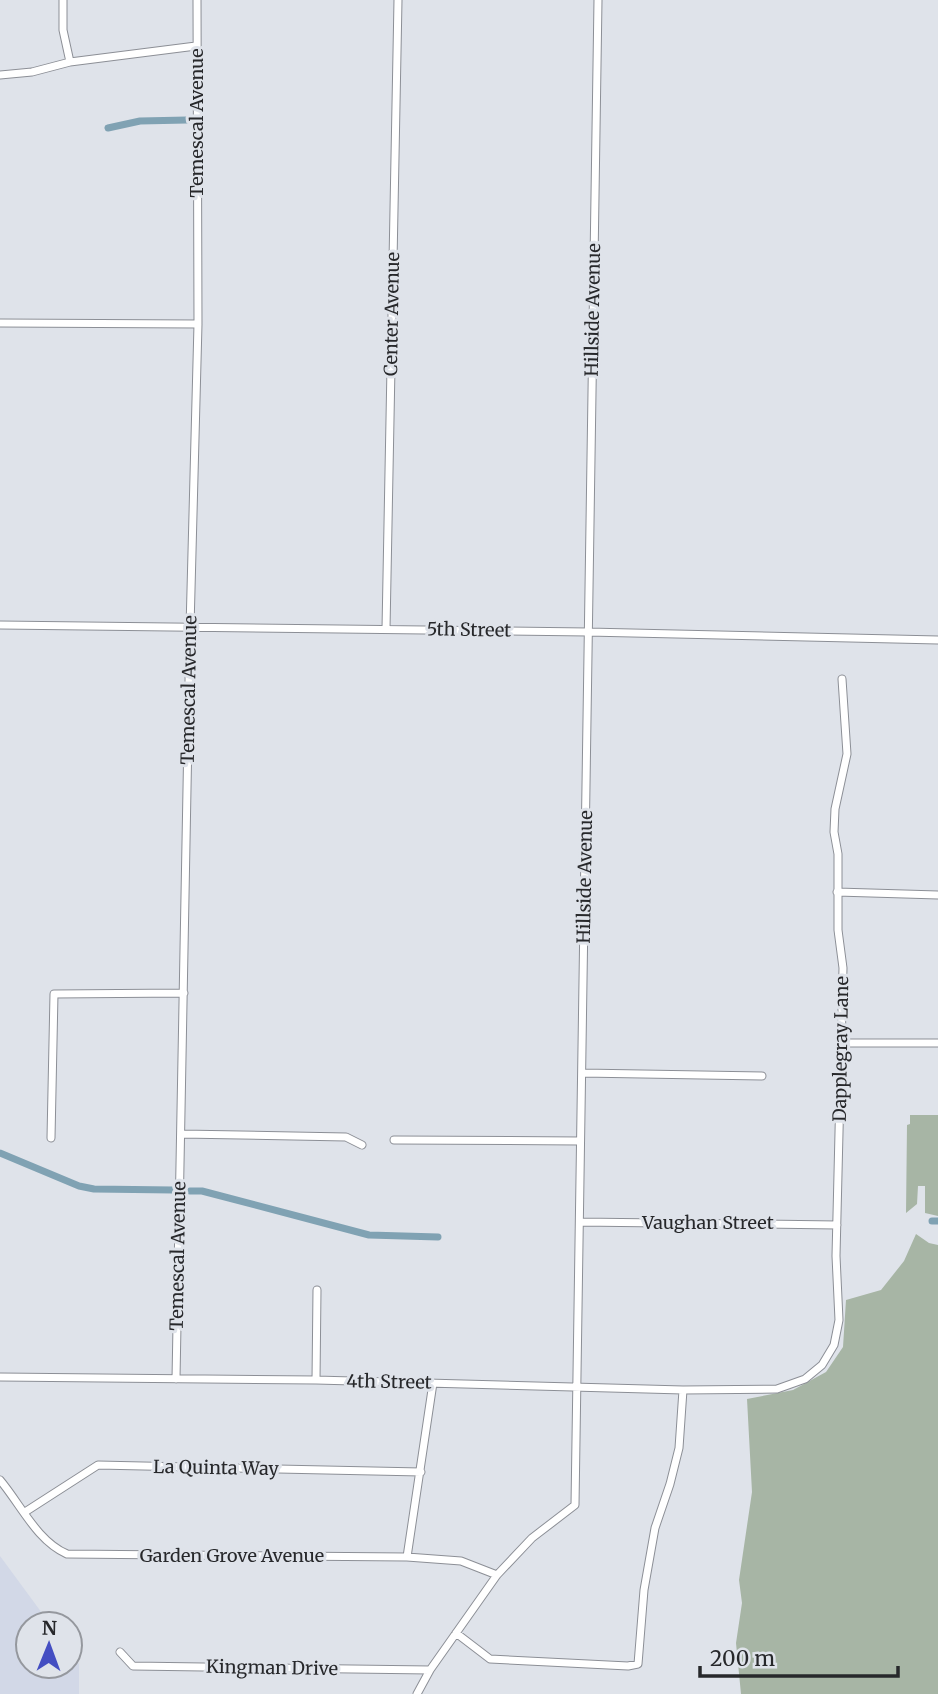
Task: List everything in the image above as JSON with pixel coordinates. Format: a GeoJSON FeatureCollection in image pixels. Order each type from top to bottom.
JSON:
{"type":"FeatureCollection","features":[{"type":"Feature","properties":{"kind":"street"},"geometry":{"type":"LineString","coordinates":[[63,0],[63,30],[70,62]]}},
{"type":"Feature","properties":{"kind":"street","name":"Temescal Avenue"},"geometry":{"type":"LineString","coordinates":[[176,1379],[198,324],[197,0]]}},
{"type":"Feature","properties":{"kind":"street","name":"Center Avenue"},"geometry":{"type":"LineString","coordinates":[[386,629],[398,0]]}},
{"type":"Feature","properties":{"kind":"street","name":"Hillside Avenue"},"geometry":{"type":"LineString","coordinates":[[417,1694],[430,1670],[497,1575],[532,1538],[575,1505],[598,0]]}},
{"type":"Feature","properties":{"kind":"street"},"geometry":{"type":"LineString","coordinates":[[0,75],[32,72],[70,62],[196,46]]}},
{"type":"Feature","properties":{"kind":"street"},"geometry":{"type":"LineString","coordinates":[[0,323],[198,324]]}},
{"type":"Feature","properties":{"kind":"street","name":"5th Street"},"geometry":{"type":"LineString","coordinates":[[0,625],[588,632],[938,640]]}},
{"type":"Feature","properties":{"kind":"street","name":"Dapplegray Lane"},"geometry":{"type":"LineString","coordinates":[[777,1389],[804,1379],[822,1365],[834,1345],[839,1321],[836,1224],[843,968],[837,892],[838,854],[834,832],[835,809],[846,754],[842,679]]}},
{"type":"Feature","properties":{"kind":"street"},"geometry":{"type":"LineString","coordinates":[[837,892],[938,895]]}},
{"type":"Feature","properties":{"kind":"street"},"geometry":{"type":"LineString","coordinates":[[51,1138],[54,994],[184,993]]}},
{"type":"Feature","properties":{"kind":"street"},"geometry":{"type":"LineString","coordinates":[[841,1043],[938,1043]]}},
{"type":"Feature","properties":{"kind":"street"},"geometry":{"type":"LineString","coordinates":[[582,1073],[762,1076]]}},
{"type":"Feature","properties":{"kind":"street"},"geometry":{"type":"LineString","coordinates":[[181,1134],[346,1137],[362,1145]]}},
{"type":"Feature","properties":{"kind":"street"},"geometry":{"type":"LineString","coordinates":[[394,1140],[580,1141]]}},
{"type":"Feature","properties":{"kind":"street","name":"Vaughan Street"},"geometry":{"type":"LineString","coordinates":[[580,1222],[836,1224]]}},
{"type":"Feature","properties":{"kind":"street"},"geometry":{"type":"LineString","coordinates":[[316,1380],[317,1290]]}},
{"type":"Feature","properties":{"kind":"street","name":"4th Street"},"geometry":{"type":"LineString","coordinates":[[0,1377],[316,1380],[682,1390],[777,1389]]}},
{"type":"Feature","properties":{"kind":"street"},"geometry":{"type":"LineString","coordinates":[[407,1557],[433,1383]]}},
{"type":"Feature","properties":{"kind":"street"},"geometry":{"type":"LineString","coordinates":[[456,1633],[490,1659],[628,1666],[638,1664],[644,1590],[654,1528],[670,1485],[678,1448],[682,1390]]}},
{"type":"Feature","properties":{"kind":"street","name":"La Quinta Way"},"geometry":{"type":"LineString","coordinates":[[25,1512],[98,1465],[421,1472]]}},
{"type":"Feature","properties":{"kind":"street","name":"Garden Grove Avenue"},"geometry":{"type":"LineString","coordinates":[[0,1480],[43,1538],[54,1548],[67,1554],[407,1557],[461,1561],[497,1575]]}},
{"type":"Feature","properties":{"kind":"street","name":"Kingman Drive"},"geometry":{"type":"LineString","coordinates":[[120,1653],[133,1666],[430,1670]]}},
{"type":"Feature","properties":{"kind":"shaded area"},"geometry":{"type":"Polygon","coordinates":[[[0,1556],[40,1610],[14,1610],[14,1680],[79,1680],[79,1694],[0,1694],[0,1556]]]}},
{"type":"Feature","properties":{"kind":"green space"},"geometry":{"type":"Polygon","coordinates":[[[910,1115],[938,1115],[938,1216],[925,1213],[925,1186],[918,1186],[917,1204],[906,1213],[907,1125],[910,1124],[910,1115]]]}},
{"type":"Feature","properties":{"kind":"green space"},"geometry":{"type":"Polygon","coordinates":[[[916,1234],[929,1243],[938,1245],[938,1694],[741,1694],[736,1643],[742,1603],[739,1580],[752,1492],[747,1399],[793,1390],[826,1372],[843,1347],[846,1300],[881,1290],[904,1261],[916,1234]]]}},
{"type":"Feature","properties":{"kind":"waterway"},"geometry":{"type":"LineString","coordinates":[[108,128],[140,121],[187,120]]}},
{"type":"Feature","properties":{"kind":"waterway"},"geometry":{"type":"LineString","coordinates":[[0,1153],[79,1186],[94,1189],[173,1190]]}},
{"type":"Feature","properties":{"kind":"waterway"},"geometry":{"type":"LineString","coordinates":[[190,1191],[202,1191],[369,1235],[438,1237]]}},
{"type":"Feature","properties":{"kind":"waterway"},"geometry":{"type":"LineString","coordinates":[[932,1221],[938,1221]]}}]}
